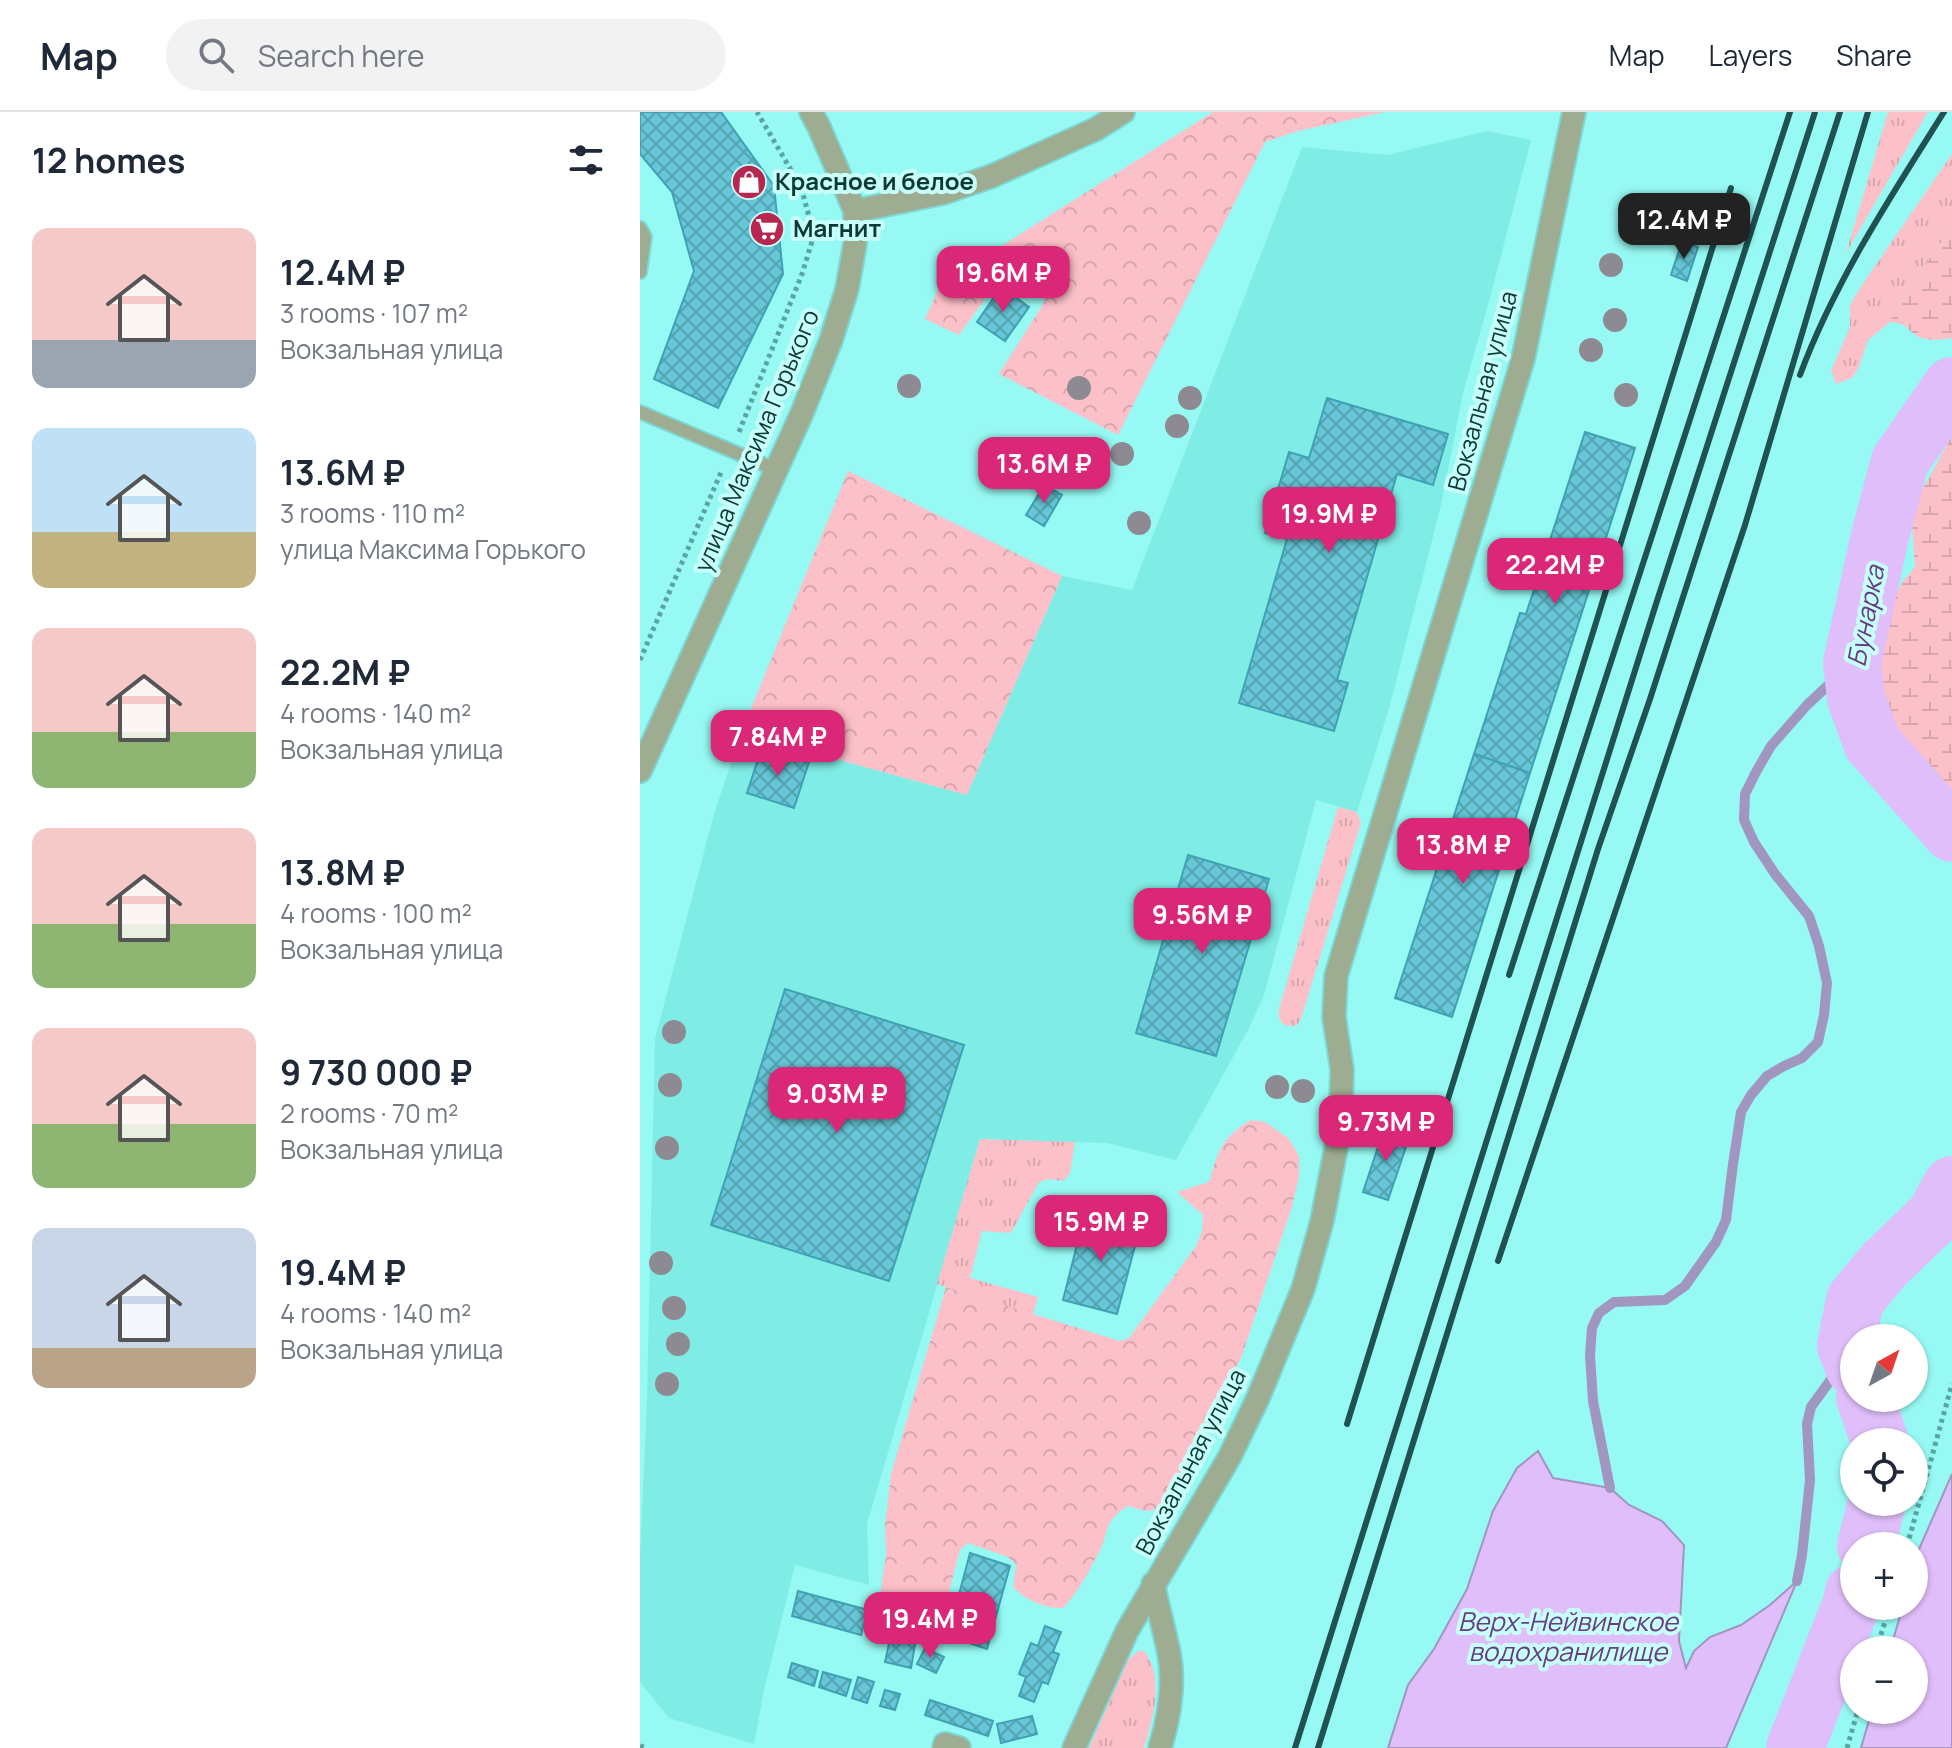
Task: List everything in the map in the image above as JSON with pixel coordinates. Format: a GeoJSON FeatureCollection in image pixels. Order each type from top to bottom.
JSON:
{"type":"FeatureCollection","features":[{"type":"Feature","properties":{"kind":"street"},"geometry":{"type":"LineString","coordinates":[[811,112],[855,211],[943,193],[992,176],[1096,129],[1123,112]]}},
{"type":"Feature","properties":{"kind":"street","name":"Вокзальная улица"},"geometry":{"type":"LineString","coordinates":[[1074,1748],[1127,1631],[1229,1458],[1258,1398],[1303,1289],[1322,1221],[1341,1107],[1342,1069],[1334,1017],[1336,976],[1523,359],[1574,112]]}},
{"type":"Feature","properties":{"kind":"street","name":"улица Максима Горького"},"geometry":{"type":"LineString","coordinates":[[640,771],[777,470],[835,327],[847,289],[855,244],[855,211]]}},
{"type":"Feature","properties":{"kind":"street","name":"Вокзальная улица"},"geometry":{"type":"LineString","coordinates":[[1153,1584],[1169,1655],[1171,1681],[1160,1748]]}},
{"type":"Feature","properties":{"kind":"street"},"geometry":{"type":"LineString","coordinates":[[944,1748],[945,1744],[959,1748]]}},
{"type":"Feature","properties":{"kind":"lane"},"geometry":{"type":"LineString","coordinates":[[640,228],[645,237],[640,272]]}},
{"type":"Feature","properties":{"kind":"lane"},"geometry":{"type":"LineString","coordinates":[[640,412],[777,470]]}},
{"type":"Feature","properties":{"kind":"path"},"geometry":{"type":"LineString","coordinates":[[640,660],[643,644],[731,450],[802,274],[814,235],[801,187],[757,112]]}},
{"type":"Feature","properties":{"kind":"path"},"geometry":{"type":"LineString","coordinates":[[1911,1532],[1952,1384]]}},
{"type":"Feature","properties":{"kind":"path"},"geometry":{"type":"LineString","coordinates":[[1847,1748],[1854,1724]]}},
{"type":"Feature","properties":{"kind":"path"},"geometry":{"type":"LineString","coordinates":[[640,1746],[647,1748]]}},
{"type":"Feature","properties":{"kind":"shaded area"},"geometry":{"type":"Polygon","coordinates":[[[1487,131],[1531,140],[1463,393],[1441,505],[1390,705],[1357,812],[1316,800],[1264,995],[1249,1028],[1176,1160],[1107,1143],[980,1139],[867,1524],[869,1585],[795,1565],[754,1744],[669,1718],[640,1682],[640,1556],[647,1400],[655,1039],[714,814],[741,733],[967,795],[1062,576],[1132,590],[1302,147],[1387,155],[1487,131]]]}},
{"type":"Feature","properties":{"kind":"green space"},"geometry":{"type":"Polygon","coordinates":[[[1213,112],[1385,112],[1298,131],[1265,142],[1118,435],[999,374],[1045,301],[1004,273],[959,335],[925,319],[940,285],[1213,112]]]}},
{"type":"Feature","properties":{"kind":"green space"},"geometry":{"type":"Polygon","coordinates":[[[1888,112],[1928,112],[1846,253],[1888,112]]]}},
{"type":"Feature","properties":{"kind":"green space"},"geometry":{"type":"Polygon","coordinates":[[[1952,154],[1952,227],[1905,294],[1890,322],[1868,340],[1852,378],[1836,384],[1831,371],[1850,327],[1850,305],[1952,154]]]}},
{"type":"Feature","properties":{"kind":"green space"},"geometry":{"type":"Polygon","coordinates":[[[1952,227],[1952,338],[1923,338],[1905,326],[1890,322],[1905,294],[1952,227]]]}},
{"type":"Feature","properties":{"kind":"green space"},"geometry":{"type":"Polygon","coordinates":[[[1952,436],[1952,801],[1915,767],[1881,710],[1878,689],[1887,611],[1903,581],[1915,567],[1911,510],[1952,436]]]}},
{"type":"Feature","properties":{"kind":"green space"},"geometry":{"type":"Polygon","coordinates":[[[848,471],[1062,576],[967,795],[741,733],[848,471]]]}},
{"type":"Feature","properties":{"kind":"green space"},"geometry":{"type":"Polygon","coordinates":[[[1338,807],[1357,812],[1361,823],[1301,1019],[1297,1025],[1288,1026],[1279,1018],[1279,1009],[1338,807]]]}},
{"type":"Feature","properties":{"kind":"green space"},"geometry":{"type":"Polygon","coordinates":[[[1251,1120],[1265,1122],[1289,1139],[1299,1156],[1299,1177],[1291,1210],[1241,1358],[1167,1498],[1154,1510],[1128,1506],[1114,1517],[1090,1568],[1063,1608],[1042,1605],[1024,1596],[1013,1587],[1016,1564],[1008,1557],[968,1543],[960,1550],[936,1642],[908,1625],[876,1623],[886,1555],[885,1525],[891,1474],[946,1287],[1120,1341],[1129,1338],[1196,1246],[1202,1231],[1203,1215],[1177,1192],[1209,1182],[1222,1146],[1251,1120]]]}},
{"type":"Feature","properties":{"kind":"green space"},"geometry":{"type":"Polygon","coordinates":[[[980,1139],[1075,1142],[1070,1173],[1063,1181],[1048,1179],[1039,1182],[1011,1233],[982,1231],[970,1278],[1038,1297],[1033,1315],[937,1284],[980,1139]]]}},
{"type":"Feature","properties":{"kind":"green space"},"geometry":{"type":"Polygon","coordinates":[[[1138,1651],[1144,1651],[1150,1662],[1156,1686],[1144,1748],[1089,1748],[1127,1661],[1138,1651]]]}},
{"type":"Feature","properties":{"kind":"water","name":"Верх-Нейвинское водохранилище"},"geometry":{"type":"Polygon","coordinates":[[[1538,1451],[1553,1478],[1610,1488],[1629,1505],[1662,1521],[1684,1545],[1679,1641],[1686,1668],[1694,1651],[1710,1637],[1741,1625],[1797,1581],[1726,1748],[1388,1748],[1408,1685],[1434,1649],[1467,1589],[1493,1511],[1517,1468],[1538,1451]]]}},
{"type":"Feature","properties":{"kind":"water"},"geometry":{"type":"Polygon","coordinates":[[[1952,1474],[1952,1748],[1861,1748],[1868,1724],[1928,1724],[1928,1636],[1894,1636],[1899,1620],[1928,1620],[1927,1532],[1952,1474]]]}},
{"type":"Feature","properties":{"kind":"building"},"geometry":{"type":"Polygon","coordinates":[[[640,112],[721,112],[774,186],[783,274],[718,408],[654,379],[694,271],[672,192],[640,154],[640,112]]]}},
{"type":"Feature","properties":{"kind":"building"},"geometry":{"type":"Polygon","coordinates":[[[1682,241],[1698,247],[1687,281],[1671,275],[1682,241]]]}},
{"type":"Feature","properties":{"kind":"building"},"geometry":{"type":"Polygon","coordinates":[[[1001,287],[1029,307],[1005,341],[977,322],[1001,287]]]}},
{"type":"Feature","properties":{"kind":"building"},"geometry":{"type":"Polygon","coordinates":[[[1327,398],[1448,434],[1433,485],[1397,474],[1337,680],[1348,683],[1334,731],[1239,703],[1287,539],[1265,533],[1289,452],[1309,458],[1327,398]]]}},
{"type":"Feature","properties":{"kind":"building"},"geometry":{"type":"Polygon","coordinates":[[[1585,432],[1635,448],[1530,773],[1474,754],[1520,613],[1526,614],[1585,432]]]}},
{"type":"Feature","properties":{"kind":"building"},"geometry":{"type":"Polygon","coordinates":[[[1044,485],[1062,495],[1044,526],[1026,515],[1044,485]]]}},
{"type":"Feature","properties":{"kind":"building"},"geometry":{"type":"Polygon","coordinates":[[[762,747],[809,762],[794,808],[747,793],[762,747]]]}},
{"type":"Feature","properties":{"kind":"building"},"geometry":{"type":"Polygon","coordinates":[[[1474,754],[1530,773],[1452,1017],[1395,998],[1474,754]]]}},
{"type":"Feature","properties":{"kind":"building"},"geometry":{"type":"Polygon","coordinates":[[[1188,855],[1269,879],[1216,1056],[1136,1033],[1188,855]]]}},
{"type":"Feature","properties":{"kind":"building"},"geometry":{"type":"Polygon","coordinates":[[[785,989],[964,1045],[889,1281],[711,1225],[785,989]]]}},
{"type":"Feature","properties":{"kind":"building"},"geometry":{"type":"Polygon","coordinates":[[[1385,1126],[1410,1135],[1388,1200],[1363,1192],[1385,1126]]]}},
{"type":"Feature","properties":{"kind":"building"},"geometry":{"type":"Polygon","coordinates":[[[1085,1213],[1140,1227],[1117,1314],[1063,1300],[1085,1213]]]}},
{"type":"Feature","properties":{"kind":"building"},"geometry":{"type":"Polygon","coordinates":[[[970,1553],[1010,1566],[987,1649],[948,1636],[970,1553]]]}},
{"type":"Feature","properties":{"kind":"building"},"geometry":{"type":"Polygon","coordinates":[[[798,1591],[868,1610],[861,1635],[792,1616],[798,1591]]]}},
{"type":"Feature","properties":{"kind":"building"},"geometry":{"type":"Polygon","coordinates":[[[1045,1626],[1061,1632],[1053,1652],[1059,1654],[1048,1684],[1042,1682],[1034,1702],[1019,1696],[1026,1677],[1019,1674],[1031,1643],[1038,1646],[1045,1626]]]}},
{"type":"Feature","properties":{"kind":"building"},"geometry":{"type":"Polygon","coordinates":[[[891,1634],[916,1639],[911,1668],[885,1662],[891,1634]]]}},
{"type":"Feature","properties":{"kind":"building"},"geometry":{"type":"Polygon","coordinates":[[[925,1648],[944,1657],[936,1673],[917,1664],[925,1648]]]}},
{"type":"Feature","properties":{"kind":"building"},"geometry":{"type":"Polygon","coordinates":[[[792,1663],[818,1671],[814,1686],[788,1677],[792,1663]]]}},
{"type":"Feature","properties":{"kind":"building"},"geometry":{"type":"Polygon","coordinates":[[[823,1672],[851,1680],[846,1696],[819,1687],[823,1672]]]}},
{"type":"Feature","properties":{"kind":"building"},"geometry":{"type":"Polygon","coordinates":[[[858,1677],[874,1682],[867,1703],[852,1698],[858,1677]]]}},
{"type":"Feature","properties":{"kind":"building"},"geometry":{"type":"Polygon","coordinates":[[[885,1690],[900,1694],[895,1710],[880,1706],[885,1690]]]}},
{"type":"Feature","properties":{"kind":"building"},"geometry":{"type":"Polygon","coordinates":[[[930,1700],[993,1721],[988,1736],[925,1715],[930,1700]]]}},
{"type":"Feature","properties":{"kind":"building"},"geometry":{"type":"Polygon","coordinates":[[[1032,1716],[1037,1734],[1001,1743],[997,1724],[1032,1716]]]}},
{"type":"Feature","properties":{"kind":"waterway","name":"Бунарка"},"geometry":{"type":"LineString","coordinates":[[1952,386],[1900,461],[1852,663],[1856,698],[1872,743],[1952,833]]}},
{"type":"Feature","properties":{"kind":"waterway"},"geometry":{"type":"LineString","coordinates":[[1610,1488],[1593,1401],[1592,1328],[1599,1313],[1614,1302],[1665,1300],[1685,1286],[1716,1242],[1726,1220],[1741,1112],[1767,1076],[1802,1058],[1818,1042],[1827,983],[1819,946],[1809,916],[1754,842],[1744,820],[1745,794],[1771,746],[1807,705],[1852,663]]}},
{"type":"Feature","properties":{"kind":"waterway","name":"Бунарка"},"geometry":{"type":"LineString","coordinates":[[1850,1324],[1855,1300],[1884,1265],[1935,1216],[1952,1185]]}},
{"type":"Feature","properties":{"kind":"waterway"},"geometry":{"type":"LineString","coordinates":[[1797,1581],[1810,1480],[1807,1424],[1811,1407],[1840,1367]]}},
{"type":"Feature","properties":{"kind":"waterway","name":"Бунарка"},"geometry":{"type":"LineString","coordinates":[[1870,1412],[1875,1428]]}},
{"type":"Feature","properties":{"kind":"waterway","name":"Бунарка"},"geometry":{"type":"LineString","coordinates":[[1870,1532],[1874,1516]]}},
{"type":"Feature","properties":{"kind":"waterway","name":"Бунарка"},"geometry":{"type":"LineString","coordinates":[[1795,1748],[1845,1620]]}},
{"type":"Feature","properties":{"kind":"railway"},"geometry":{"type":"LineString","coordinates":[[1509,975],[1790,112]]}},
{"type":"Feature","properties":{"kind":"railway"},"geometry":{"type":"LineString","coordinates":[[1295,1748],[1656,604],[1815,112]]}},
{"type":"Feature","properties":{"kind":"railway"},"geometry":{"type":"LineString","coordinates":[[1318,1748],[1598,849],[1650,699],[1840,112]]}},
{"type":"Feature","properties":{"kind":"railway"},"geometry":{"type":"LineString","coordinates":[[1498,1261],[1745,525],[1868,112]]}},
{"type":"Feature","properties":{"kind":"railway"},"geometry":{"type":"LineString","coordinates":[[1800,375],[1847,273],[1944,112]]}},
{"type":"Feature","properties":{"kind":"railway"},"geometry":{"type":"LineString","coordinates":[[1347,1424],[1731,188]]}},
{"type":"Feature","properties":{"kind":"place","name":"Красное и белое"},"geometry":{"type":"Point","coordinates":[749,182]}},
{"type":"Feature","properties":{"kind":"place","name":"Магнит"},"geometry":{"type":"Point","coordinates":[767,229]}}]}
